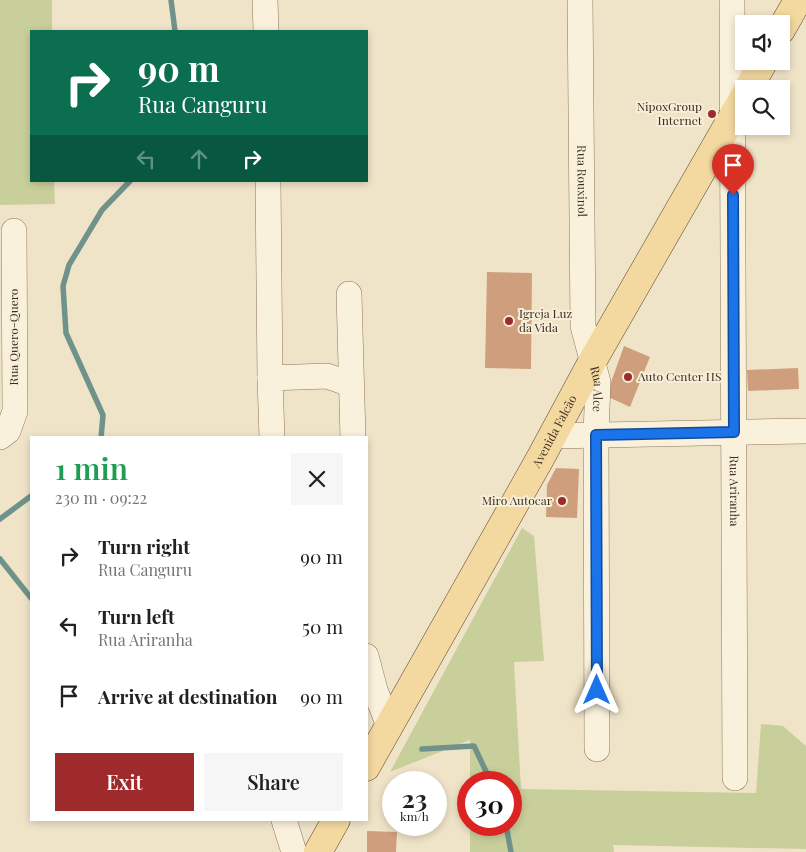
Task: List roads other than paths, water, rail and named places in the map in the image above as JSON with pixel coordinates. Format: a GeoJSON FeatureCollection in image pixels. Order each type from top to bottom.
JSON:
{"type":"FeatureCollection","features":[{"type":"Feature","properties":{"kind":"main road"},"geometry":{"type":"LineString","coordinates":[[790,15],[798,0]]}},
{"type":"Feature","properties":{"kind":"main road","name":"Avenida Falcão"},"geometry":{"type":"LineString","coordinates":[[368,763],[593,360],[735,111]]}},
{"type":"Feature","properties":{"kind":"main road"},"geometry":{"type":"LineString","coordinates":[[318,852],[335,821]]}},
{"type":"Feature","properties":{"kind":"street"},"geometry":{"type":"LineString","coordinates":[[265,0],[266,30]]}},
{"type":"Feature","properties":{"kind":"street","name":"Rua Rouxinol"},"geometry":{"type":"LineString","coordinates":[[580,0],[583,326],[593,360]]}},
{"type":"Feature","properties":{"kind":"street","name":"Rua Ariranha"},"geometry":{"type":"LineString","coordinates":[[732,0],[737,80]]}},
{"type":"Feature","properties":{"kind":"street","name":"Rua Ariranha"},"geometry":{"type":"LineString","coordinates":[[735,778],[734,432],[738,135]]}},
{"type":"Feature","properties":{"kind":"street"},"geometry":{"type":"LineString","coordinates":[[268,182],[272,436]]}},
{"type":"Feature","properties":{"kind":"street","name":"Rua Quero-Quero"},"geometry":{"type":"LineString","coordinates":[[0,437],[8,432],[15,411],[14,231]]}},
{"type":"Feature","properties":{"kind":"street"},"geometry":{"type":"LineString","coordinates":[[349,294],[353,436]]}},
{"type":"Feature","properties":{"kind":"street","name":"Rua Alce"},"geometry":{"type":"LineString","coordinates":[[593,360],[598,382],[596,435],[597,749]]}},
{"type":"Feature","properties":{"kind":"street"},"geometry":{"type":"LineString","coordinates":[[270,378],[326,376],[350,384]]}},
{"type":"Feature","properties":{"kind":"street"},"geometry":{"type":"LineString","coordinates":[[552,436],[806,431]]}},
{"type":"Feature","properties":{"kind":"street"},"geometry":{"type":"LineString","coordinates":[[368,664],[375,690],[389,726]]}},
{"type":"Feature","properties":{"kind":"street"},"geometry":{"type":"LineString","coordinates":[[284,821],[294,852]]}},
{"type":"Feature","properties":{"kind":"waterway"},"geometry":{"type":"LineString","coordinates":[[171,0],[175,30]]}},
{"type":"Feature","properties":{"kind":"waterway"},"geometry":{"type":"LineString","coordinates":[[101,436],[103,415],[66,333],[63,286],[69,265],[102,210],[129,182]]}},
{"type":"Feature","properties":{"kind":"waterway"},"geometry":{"type":"LineString","coordinates":[[0,519],[30,497]]}},
{"type":"Feature","properties":{"kind":"waterway"},"geometry":{"type":"LineString","coordinates":[[0,559],[30,597]]}},
{"type":"Feature","properties":{"kind":"waterway"},"geometry":{"type":"LineString","coordinates":[[422,749],[474,746],[486,771]]}},
{"type":"Feature","properties":{"kind":"waterway"},"geometry":{"type":"LineString","coordinates":[[508,836],[511,852]]}},
{"type":"Feature","properties":{"kind":"place","name":"NipoxGroup Internet"},"geometry":{"type":"Point","coordinates":[712,114]}},
{"type":"Feature","properties":{"kind":"place","name":"Igreja Luz da Vida"},"geometry":{"type":"Point","coordinates":[509,321]}},
{"type":"Feature","properties":{"kind":"place","name":"Auto Center HS"},"geometry":{"type":"Point","coordinates":[628,377]}},
{"type":"Feature","properties":{"kind":"place","name":"Miro Autocar"},"geometry":{"type":"Point","coordinates":[562,501]}}]}
